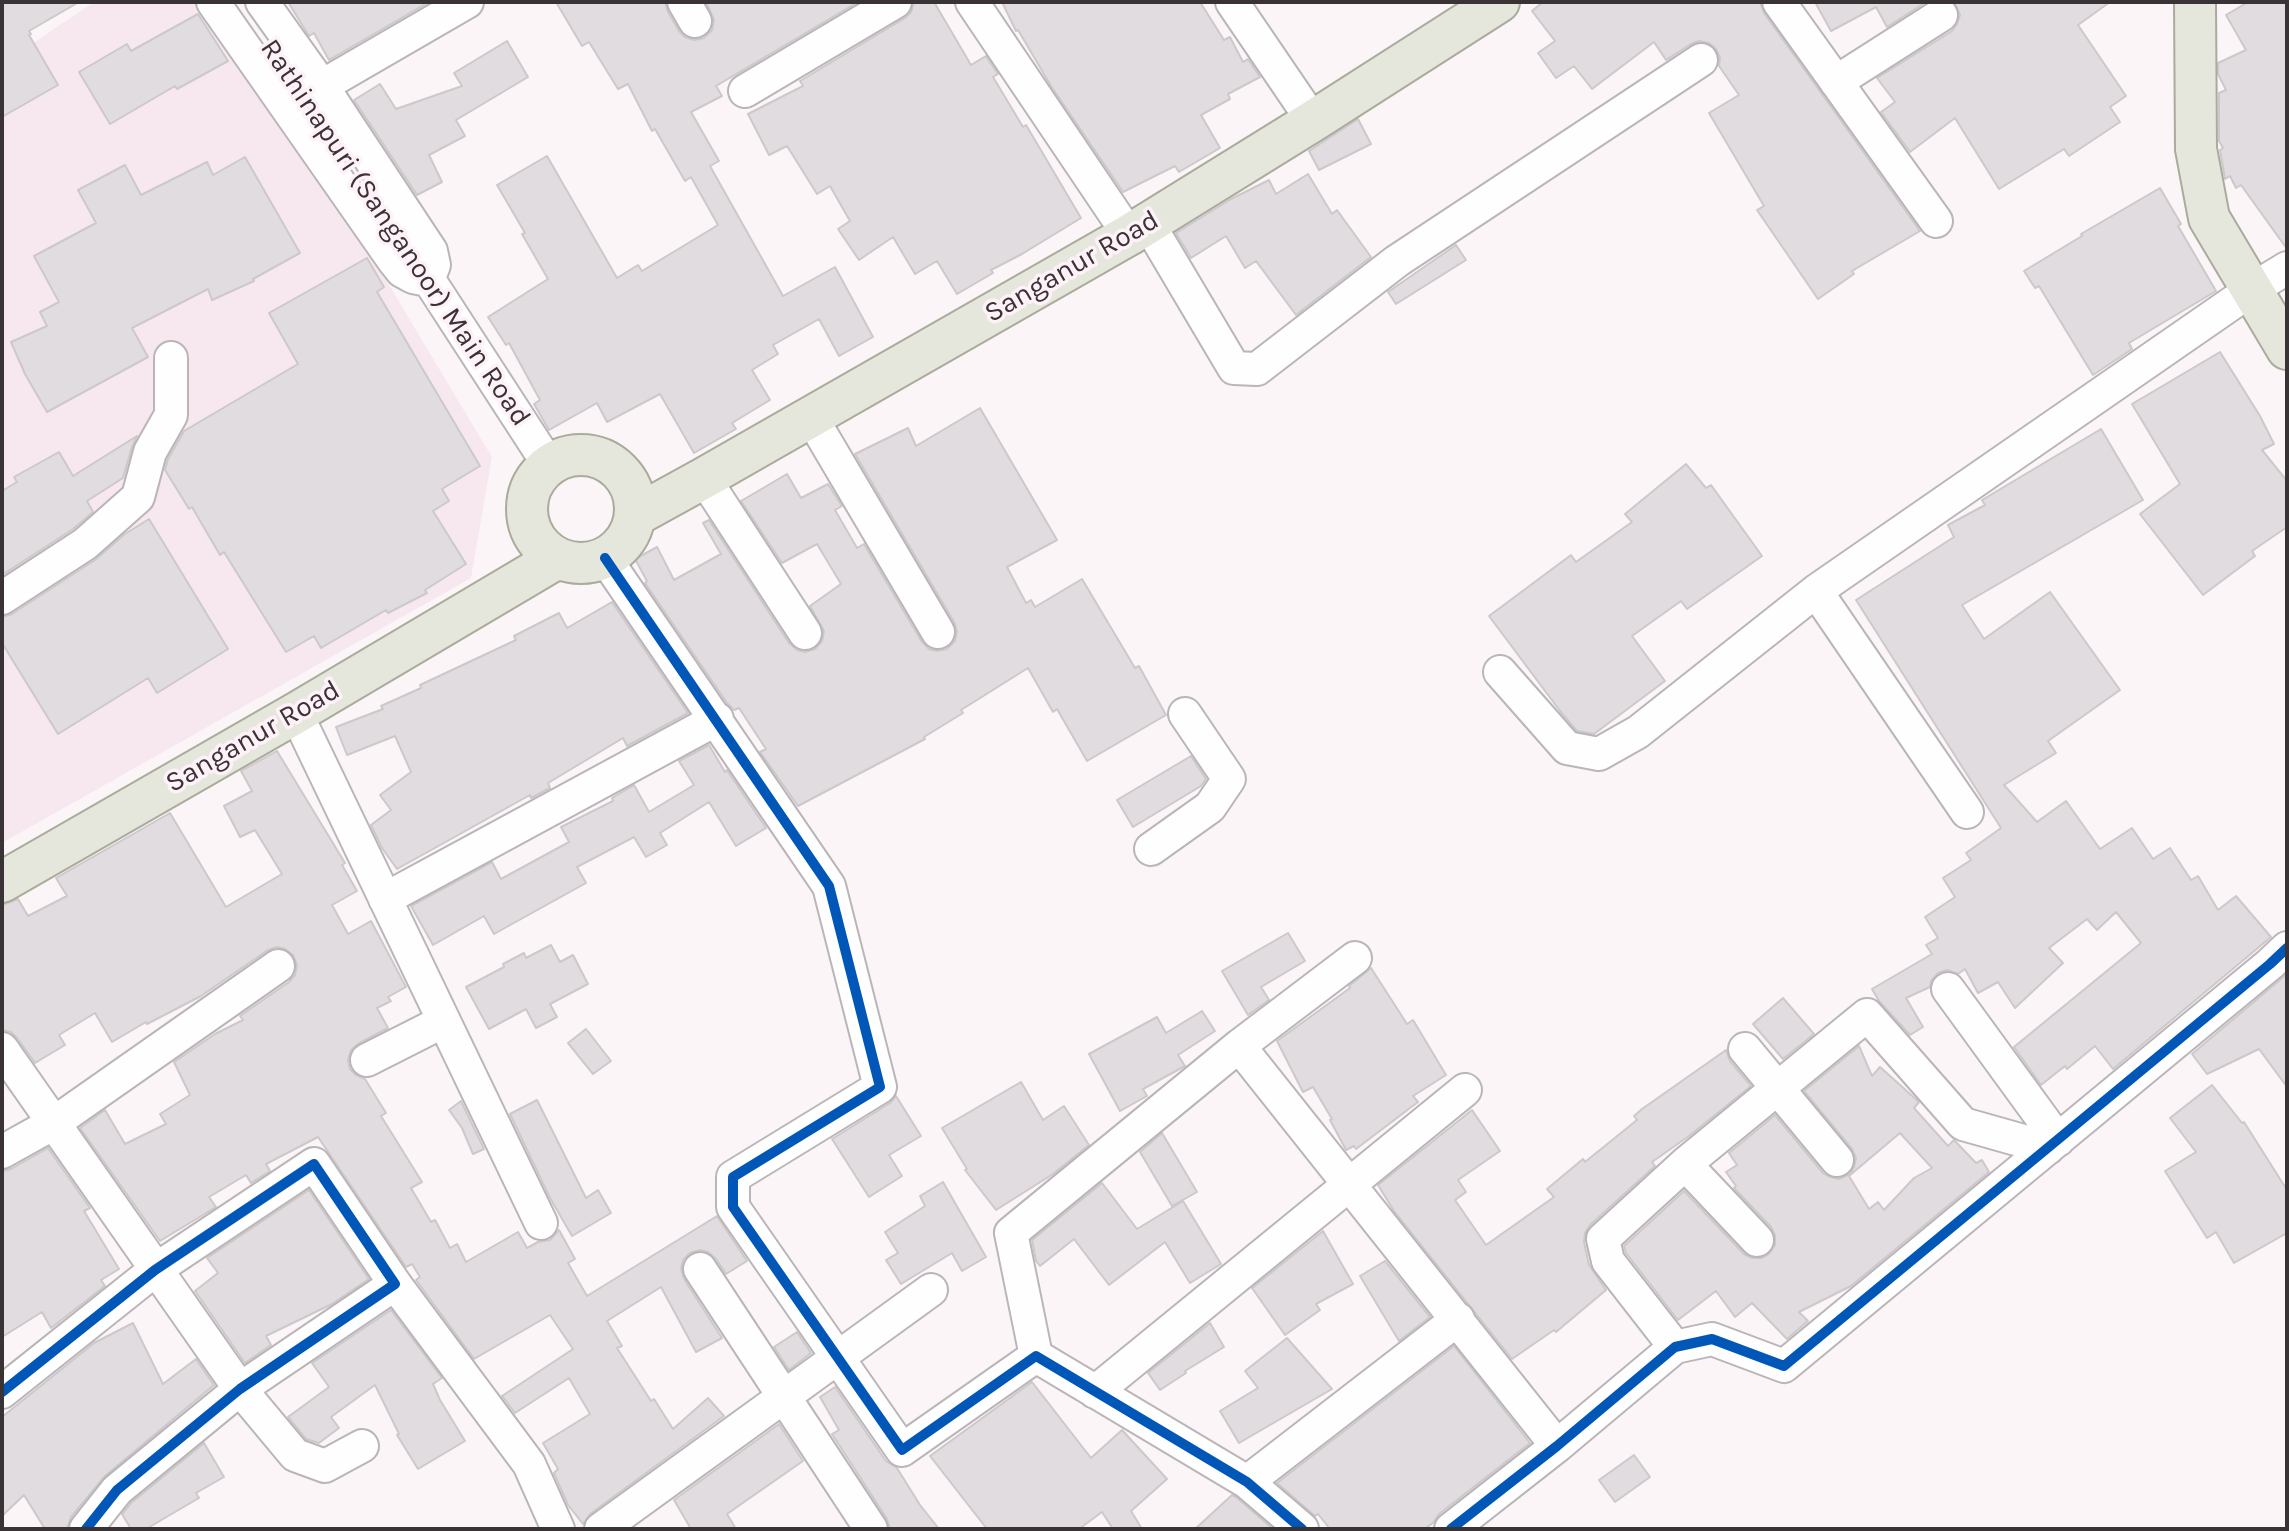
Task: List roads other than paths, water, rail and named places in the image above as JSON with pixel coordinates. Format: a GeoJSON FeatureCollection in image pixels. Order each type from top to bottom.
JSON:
{"type":"FeatureCollection","features":[{"type":"Feature","properties":{"kind":"main road","name":"Sanganur Road"},"geometry":{"type":"LineString","coordinates":[[635,516],[1138,229],[1499,2]]}},
{"type":"Feature","properties":{"kind":"main road"},"geometry":{"type":"LineString","coordinates":[[2195,2],[2196,149],[2209,218],[2287,349]]}},
{"type":"Feature","properties":{"kind":"main road"},"geometry":{"type":"LineString","coordinates":[[503,590],[527,512],[529,495],[537,478],[549,465],[565,457],[583,455],[601,459],[616,468],[628,481],[634,498],[635,516],[630,533],[619,547],[605,558],[588,563],[556,559],[540,544],[531,529],[527,512]]}},
{"type":"Feature","properties":{"kind":"main road"},"geometry":{"type":"LineString","coordinates":[[616,468],[696,483]]}},
{"type":"Feature","properties":{"kind":"main road","name":"Sanganur Road"},"geometry":{"type":"LineString","coordinates":[[2,882],[556,559]]}},
{"type":"Feature","properties":{"kind":"street"},"geometry":{"type":"LineString","coordinates":[[213,2],[402,271],[413,277],[434,265],[431,251],[322,86],[262,2]]}},
{"type":"Feature","properties":{"kind":"street","name":"Rathinapuri (Sanganoor) Main Road"},"geometry":{"type":"LineString","coordinates":[[239,2],[422,270],[549,465]]}},
{"type":"Feature","properties":{"kind":"street"},"geometry":{"type":"LineString","coordinates":[[322,86],[467,2]]}},
{"type":"Feature","properties":{"kind":"street"},"geometry":{"type":"LineString","coordinates":[[745,91],[895,2]]}},
{"type":"Feature","properties":{"kind":"street"},"geometry":{"type":"LineString","coordinates":[[972,2],[1138,229],[1234,368],[1257,369],[1397,261],[1701,60]]}},
{"type":"Feature","properties":{"kind":"street"},"geometry":{"type":"LineString","coordinates":[[1232,2],[1313,121]]}},
{"type":"Feature","properties":{"kind":"street"},"geometry":{"type":"LineString","coordinates":[[1779,2],[1936,221]]}},
{"type":"Feature","properties":{"kind":"street"},"geometry":{"type":"LineString","coordinates":[[1836,82],[1941,15]]}},
{"type":"Feature","properties":{"kind":"street"},"geometry":{"type":"LineString","coordinates":[[1500,672],[1567,748],[1599,754],[1638,732],[1816,591],[2287,268]]}},
{"type":"Feature","properties":{"kind":"street"},"geometry":{"type":"LineString","coordinates":[[2,598],[85,544],[138,497],[150,452],[171,415],[171,358]]}},
{"type":"Feature","properties":{"kind":"street"},"geometry":{"type":"LineString","coordinates":[[811,417],[938,632]]}},
{"type":"Feature","properties":{"kind":"street"},"geometry":{"type":"LineString","coordinates":[[696,483],[805,633]]}},
{"type":"Feature","properties":{"kind":"street"},"geometry":{"type":"LineString","coordinates":[[605,558],[829,886],[880,1087],[733,1177],[733,1207],[902,1450],[1036,1356]]}},
{"type":"Feature","properties":{"kind":"street"},"geometry":{"type":"LineString","coordinates":[[1816,591],[1967,812]]}},
{"type":"Feature","properties":{"kind":"street"},"geometry":{"type":"LineString","coordinates":[[296,713],[541,1223]]}},
{"type":"Feature","properties":{"kind":"street"},"geometry":{"type":"LineString","coordinates":[[1151,849],[1210,807],[1229,779],[1185,714]]}},
{"type":"Feature","properties":{"kind":"street"},"geometry":{"type":"LineString","coordinates":[[385,899],[717,719]]}},
{"type":"Feature","properties":{"kind":"street"},"geometry":{"type":"LineString","coordinates":[[1451,1529],[1557,1446],[1675,1347],[1712,1339],[1784,1366],[2287,948]]}},
{"type":"Feature","properties":{"kind":"street"},"geometry":{"type":"LineString","coordinates":[[1302,1529],[1247,1482],[1036,1356],[1011,1233],[1239,1046],[1355,958]]}},
{"type":"Feature","properties":{"kind":"street"},"geometry":{"type":"LineString","coordinates":[[2,1152],[54,1123],[278,966]]}},
{"type":"Feature","properties":{"kind":"street"},"geometry":{"type":"LineString","coordinates":[[1948,989],[2053,1144]]}},
{"type":"Feature","properties":{"kind":"street"},"geometry":{"type":"LineString","coordinates":[[1675,1347],[1608,1261],[1603,1239],[1685,1164],[1867,1015],[1963,1124],[2053,1144]]}},
{"type":"Feature","properties":{"kind":"street"},"geometry":{"type":"LineString","coordinates":[[367,1060],[444,1021]]}},
{"type":"Feature","properties":{"kind":"street"},"geometry":{"type":"LineString","coordinates":[[1239,1046],[1557,1446]]}},
{"type":"Feature","properties":{"kind":"street"},"geometry":{"type":"LineString","coordinates":[[2,1049],[240,1389],[295,1455],[325,1466],[362,1446]]}},
{"type":"Feature","properties":{"kind":"street"},"geometry":{"type":"LineString","coordinates":[[1745,1049],[1837,1160]]}},
{"type":"Feature","properties":{"kind":"street"},"geometry":{"type":"LineString","coordinates":[[1095,1392],[1465,1090]]}},
{"type":"Feature","properties":{"kind":"street"},"geometry":{"type":"LineString","coordinates":[[2,1392],[155,1270],[314,1164],[395,1284],[529,1464],[558,1529]]}},
{"type":"Feature","properties":{"kind":"street"},"geometry":{"type":"LineString","coordinates":[[1685,1164],[1757,1240]]}},
{"type":"Feature","properties":{"kind":"street"},"geometry":{"type":"LineString","coordinates":[[700,1269],[871,1529]]}},
{"type":"Feature","properties":{"kind":"street"},"geometry":{"type":"LineString","coordinates":[[86,1529],[117,1490],[240,1389],[395,1284]]}},
{"type":"Feature","properties":{"kind":"street"},"geometry":{"type":"LineString","coordinates":[[601,1529],[931,1290]]}},
{"type":"Feature","properties":{"kind":"street"},"geometry":{"type":"LineString","coordinates":[[1247,1482],[1458,1319]]}}]}
